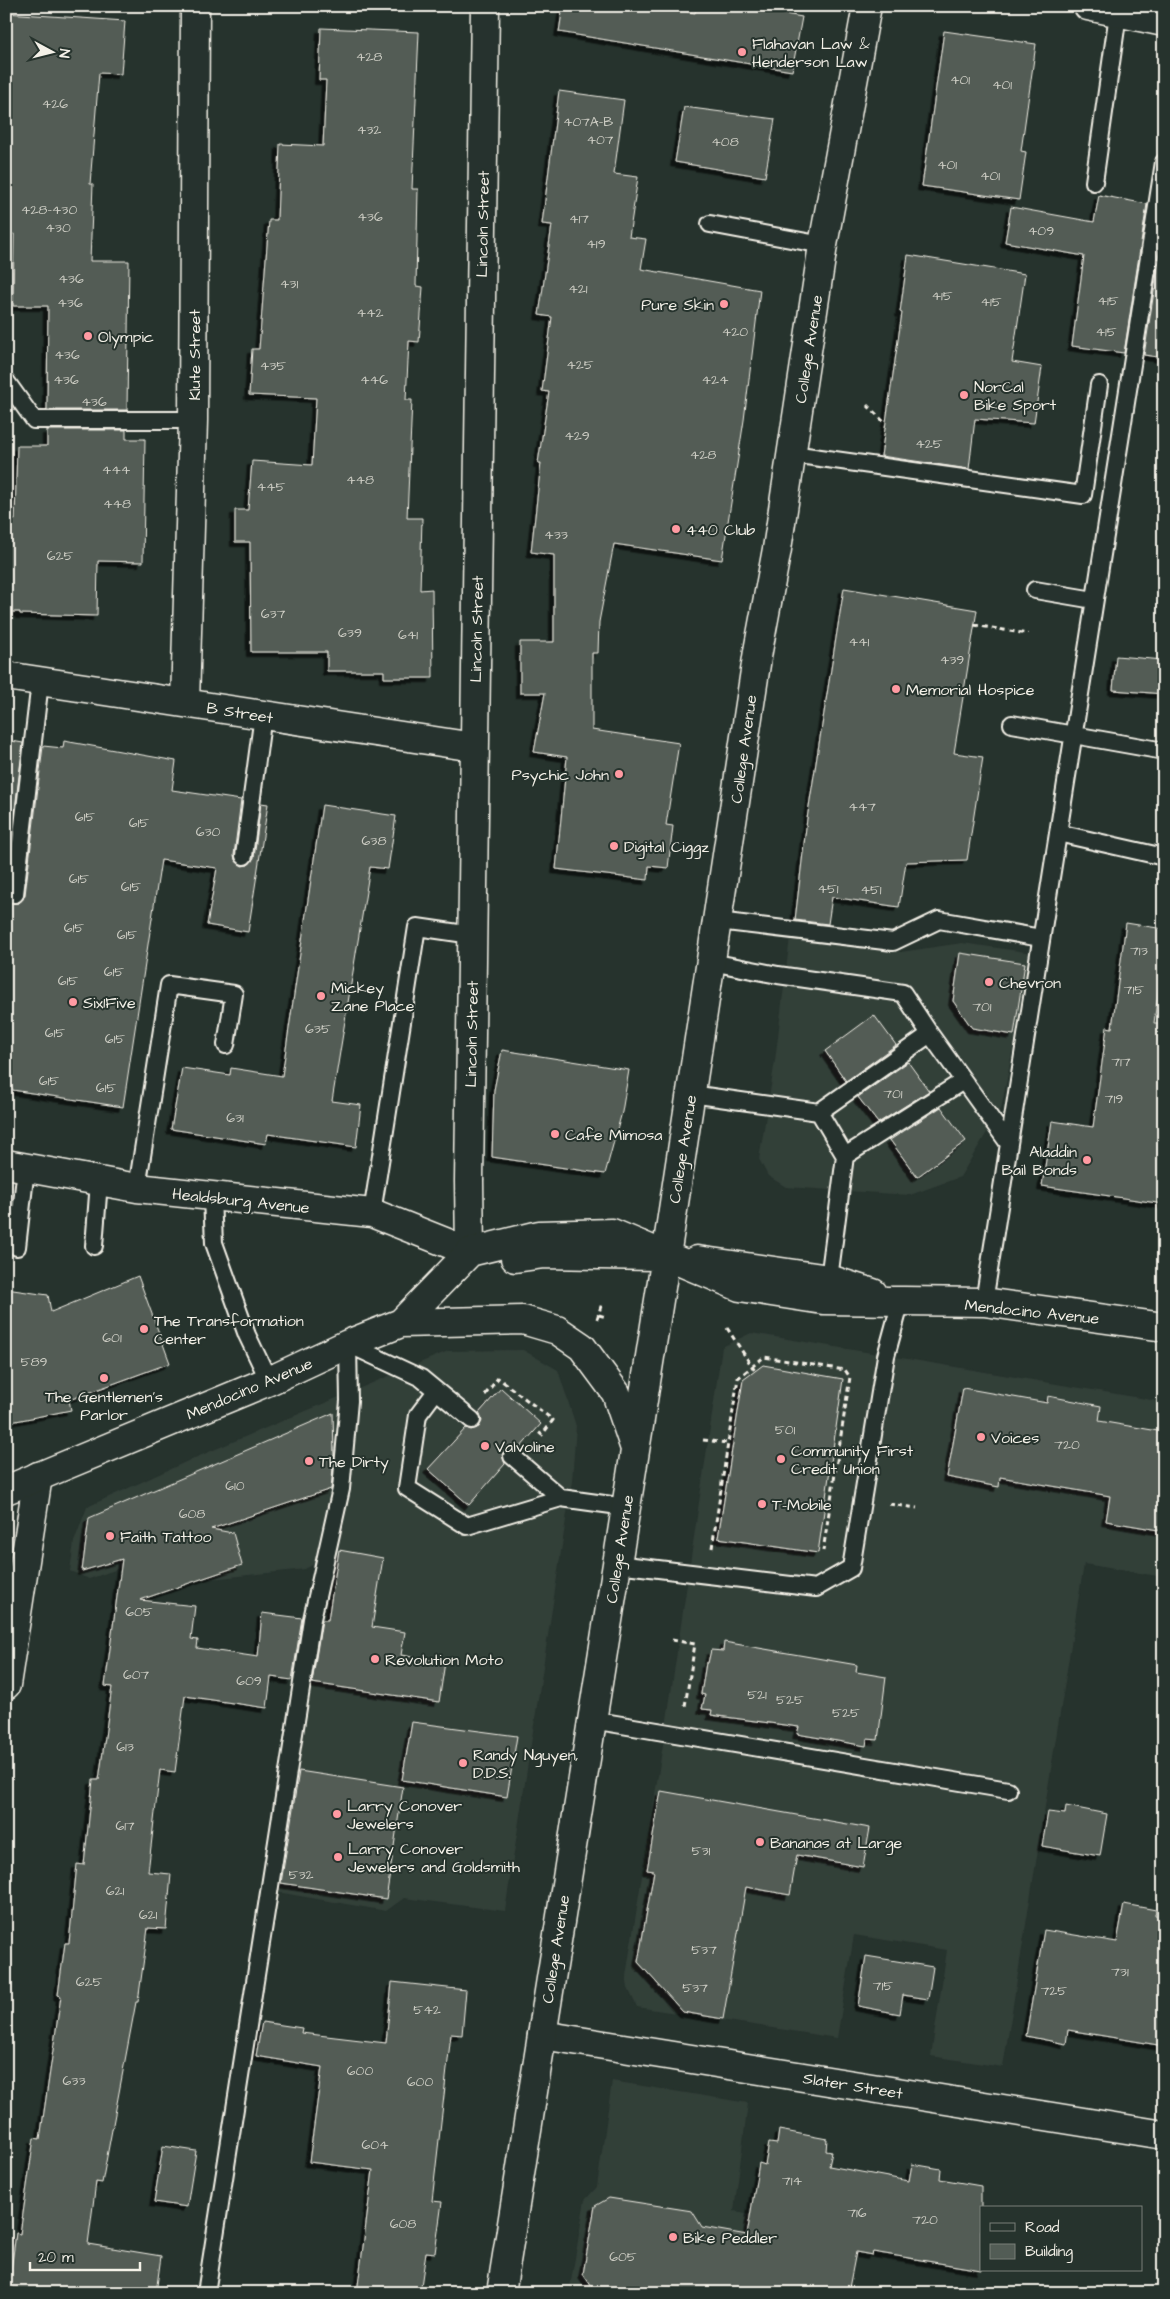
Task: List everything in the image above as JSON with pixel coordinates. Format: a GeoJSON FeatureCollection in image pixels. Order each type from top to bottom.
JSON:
{"type":"FeatureCollection","features":[{"type":"Feature","properties":{"kind":"main road","name":"Klute Street"},"geometry":{"type":"LineString","coordinates":[[185,703],[193,420],[195,6]]}},
{"type":"Feature","properties":{"kind":"main road","name":"Lincoln Street"},"geometry":{"type":"LineString","coordinates":[[470,1252],[474,747],[485,6]]}},
{"type":"Feature","properties":{"kind":"main road","name":"College Avenue"},"geometry":{"type":"LineString","coordinates":[[501,2293],[666,1256],[756,660],[792,454],[823,245],[867,6]]}},
{"type":"Feature","properties":{"kind":"main road"},"geometry":{"type":"LineString","coordinates":[[1088,6],[1118,14],[1164,22]]}},
{"type":"Feature","properties":{"kind":"main road","name":"B Street"},"geometry":{"type":"LineString","coordinates":[[6,676],[474,747]]}},
{"type":"Feature","properties":{"kind":"main road","name":"Healdsburg Avenue"},"geometry":{"type":"LineString","coordinates":[[16,1166],[99,1182],[212,1198],[372,1213],[470,1252]]}},
{"type":"Feature","properties":{"kind":"main road","name":"Mendocino Avenue"},"geometry":{"type":"LineString","coordinates":[[6,1490],[269,1381],[348,1344],[401,1323],[470,1252],[539,1235],[612,1233],[740,1287],[823,1300],[984,1302],[1164,1327]]}},
{"type":"Feature","properties":{"kind":"main road","name":"Mendocino Avenue"},"geometry":{"type":"LineString","coordinates":[[666,1256],[744,1265],[828,1279],[900,1301]]}},
{"type":"Feature","properties":{"kind":"main road"},"geometry":{"type":"LineString","coordinates":[[401,1323],[523,1320],[557,1330],[582,1347],[616,1393],[635,1450]]}},
{"type":"Feature","properties":{"kind":"main road"},"geometry":{"type":"LineString","coordinates":[[7,1678],[38,1476]]}},
{"type":"Feature","properties":{"kind":"main road","name":"Slater Street"},"geometry":{"type":"LineString","coordinates":[[542,2035],[1164,2135]]}},
{"type":"Feature","properties":{"kind":"lane"},"geometry":{"type":"LineString","coordinates":[[1094,182],[1118,14]]}},
{"type":"Feature","properties":{"kind":"lane"},"geometry":{"type":"LineString","coordinates":[[984,1302],[1164,162]]}},
{"type":"Feature","properties":{"kind":"lane"},"geometry":{"type":"LineString","coordinates":[[710,224],[823,245]]}},
{"type":"Feature","properties":{"kind":"lane"},"geometry":{"type":"LineString","coordinates":[[6,381],[34,420],[193,420]]}},
{"type":"Feature","properties":{"kind":"lane"},"geometry":{"type":"LineString","coordinates":[[792,454],[1083,496],[1100,385]]}},
{"type":"Feature","properties":{"kind":"lane"},"geometry":{"type":"LineString","coordinates":[[1035,590],[1094,600]]}},
{"type":"Feature","properties":{"kind":"lane"},"geometry":{"type":"LineString","coordinates":[[6,893],[16,894],[40,682]]}},
{"type":"Feature","properties":{"kind":"lane"},"geometry":{"type":"LineString","coordinates":[[244,856],[263,715]]}},
{"type":"Feature","properties":{"kind":"lane"},"geometry":{"type":"LineString","coordinates":[[1012,724],[1164,751]]}},
{"type":"Feature","properties":{"kind":"lane"},"geometry":{"type":"LineString","coordinates":[[1058,833],[1164,857]]}},
{"type":"Feature","properties":{"kind":"lane"},"geometry":{"type":"LineString","coordinates":[[718,921],[893,942],[939,920],[1042,938]]}},
{"type":"Feature","properties":{"kind":"lane"},"geometry":{"type":"LineString","coordinates":[[372,1213],[416,927],[472,935]]}},
{"type":"Feature","properties":{"kind":"lane"},"geometry":{"type":"LineString","coordinates":[[711,962],[778,975],[903,993],[1009,1144]]}},
{"type":"Feature","properties":{"kind":"lane"},"geometry":{"type":"LineString","coordinates":[[137,1188],[169,984],[234,994],[226,1045]]}},
{"type":"Feature","properties":{"kind":"lane"},"geometry":{"type":"LineString","coordinates":[[691,1094],[819,1112],[930,1034]]}},
{"type":"Feature","properties":{"kind":"lane"},"geometry":{"type":"LineString","coordinates":[[845,1156],[963,1081]]}},
{"type":"Feature","properties":{"kind":"lane"},"geometry":{"type":"LineString","coordinates":[[819,1112],[845,1156],[828,1279]]}},
{"type":"Feature","properties":{"kind":"lane"},"geometry":{"type":"LineString","coordinates":[[16,1166],[17,1247]]}},
{"type":"Feature","properties":{"kind":"lane"},"geometry":{"type":"LineString","coordinates":[[94,1246],[99,1182]]}},
{"type":"Feature","properties":{"kind":"lane"},"geometry":{"type":"LineString","coordinates":[[212,1198],[214,1242],[246,1336],[269,1381]]}},
{"type":"Feature","properties":{"kind":"lane"},"geometry":{"type":"LineString","coordinates":[[617,1564],[816,1588],[851,1568],[886,1356],[900,1301]]}},
{"type":"Feature","properties":{"kind":"lane"},"geometry":{"type":"LineString","coordinates":[[206,2293],[312,1619],[341,1489],[349,1402],[348,1344],[421,1378],[472,1420]]}},
{"type":"Feature","properties":{"kind":"lane"},"geometry":{"type":"LineString","coordinates":[[436,1391],[418,1415],[407,1488],[467,1526],[561,1498],[626,1507]]}},
{"type":"Feature","properties":{"kind":"lane"},"geometry":{"type":"LineString","coordinates":[[512,1456],[561,1498]]}},
{"type":"Feature","properties":{"kind":"lane"},"geometry":{"type":"LineString","coordinates":[[592,1720],[1008,1790]]}},
{"type":"Feature","properties":{"kind":"path"},"geometry":{"type":"LineString","coordinates":[[867,405],[886,423]]}},
{"type":"Feature","properties":{"kind":"path"},"geometry":{"type":"LineString","coordinates":[[974,625],[1028,634]]}},
{"type":"Feature","properties":{"kind":"path"},"geometry":{"type":"LineString","coordinates":[[599,1315],[606,1317]]}},
{"type":"Feature","properties":{"kind":"path"},"geometry":{"type":"LineString","coordinates":[[727,1328],[755,1371]]}},
{"type":"Feature","properties":{"kind":"path"},"geometry":{"type":"LineString","coordinates":[[708,1575],[738,1378],[751,1365],[764,1357],[845,1370],[850,1377],[822,1554]]}},
{"type":"Feature","properties":{"kind":"path"},"geometry":{"type":"LineString","coordinates":[[482,1398],[498,1378],[553,1420],[542,1436],[536,1430]]}},
{"type":"Feature","properties":{"kind":"path"},"geometry":{"type":"LineString","coordinates":[[702,1440],[728,1443]]}},
{"type":"Feature","properties":{"kind":"path"},"geometry":{"type":"LineString","coordinates":[[884,1503],[917,1508]]}},
{"type":"Feature","properties":{"kind":"path"},"geometry":{"type":"LineString","coordinates":[[672,1640],[695,1644],[685,1706]]}},
{"type":"Feature","properties":{"kind":"shaded area"},"geometry":{"type":"Polygon","coordinates":[[[790,937],[901,952],[962,943],[1032,953],[1001,1109],[960,1177],[910,1195],[786,1187],[768,1176],[759,1159],[775,1061],[790,937]]]}},
{"type":"Feature","properties":{"kind":"shaded area"},"geometry":{"type":"Polygon","coordinates":[[[751,1333],[1164,1402],[1164,1577],[1084,1564],[1003,2067],[931,2056],[947,1950],[854,1935],[837,2038],[637,2007],[628,1988],[626,1976],[668,1713],[722,1347],[751,1333]]]}},
{"type":"Feature","properties":{"kind":"shaded area"},"geometry":{"type":"Polygon","coordinates":[[[523,1350],[558,1370],[576,1426],[572,1481],[505,1911],[404,1898],[386,1911],[277,1892],[331,1555],[305,1569],[211,1579],[172,1550],[89,1579],[70,1571],[74,1542],[87,1507],[190,1460],[448,1351],[523,1350]]]}},
{"type":"Feature","properties":{"kind":"shaded area"},"geometry":{"type":"Polygon","coordinates":[[[612,2081],[748,2103],[734,2211],[819,2225],[809,2293],[569,2293],[585,2200],[597,2187],[612,2081]]]}},
{"type":"Feature","properties":{"kind":"building"},"geometry":{"type":"Polygon","coordinates":[[[563,6],[654,6],[695,13],[697,6],[739,6],[802,17],[792,71],[559,32],[563,6]]]}},
{"type":"Feature","properties":{"kind":"building"},"geometry":{"type":"Polygon","coordinates":[[[6,13],[125,21],[121,74],[99,73],[90,184],[93,184],[90,261],[129,261],[127,410],[47,410],[48,306],[13,306],[14,234],[6,234],[6,13]]]}},
{"type":"Feature","properties":{"kind":"building"},"geometry":{"type":"Polygon","coordinates":[[[321,28],[419,32],[412,189],[418,189],[416,286],[423,287],[419,342],[409,341],[406,400],[412,400],[407,518],[422,518],[420,590],[432,589],[433,678],[384,678],[384,671],[327,671],[327,652],[251,652],[250,542],[235,542],[235,510],[248,510],[252,461],[312,465],[316,398],[249,395],[252,349],[259,349],[269,220],[277,220],[280,144],[323,146],[326,80],[319,80],[321,28]]]}},
{"type":"Feature","properties":{"kind":"building"},"geometry":{"type":"Polygon","coordinates":[[[944,31],[1036,44],[1021,151],[1026,152],[1019,200],[922,186],[944,31]]]}},
{"type":"Feature","properties":{"kind":"building"},"geometry":{"type":"Polygon","coordinates":[[[559,91],[624,100],[614,174],[638,177],[629,237],[646,239],[641,269],[760,290],[744,420],[722,560],[614,544],[599,622],[598,653],[592,653],[592,730],[679,743],[666,825],[673,826],[668,868],[649,866],[648,880],[556,869],[567,757],[534,752],[545,693],[520,693],[520,642],[554,642],[554,555],[531,552],[541,463],[538,463],[549,392],[542,391],[552,317],[539,315],[552,225],[542,224],[559,91]]]}},
{"type":"Feature","properties":{"kind":"building"},"geometry":{"type":"Polygon","coordinates":[[[684,107],[775,119],[765,177],[675,162],[684,107]]]}},
{"type":"Feature","properties":{"kind":"building"},"geometry":{"type":"Polygon","coordinates":[[[1099,195],[1147,204],[1124,353],[1072,346],[1084,256],[1005,242],[1011,207],[1094,222],[1099,195]]]}},
{"type":"Feature","properties":{"kind":"building"},"geometry":{"type":"Polygon","coordinates":[[[1164,228],[1164,358],[1144,355],[1164,228]]]}},
{"type":"Feature","properties":{"kind":"building"},"geometry":{"type":"Polygon","coordinates":[[[908,255],[1025,274],[1012,362],[1042,367],[1034,423],[975,419],[969,469],[881,456],[902,313],[900,312],[908,255]]]}},
{"type":"Feature","properties":{"kind":"building"},"geometry":{"type":"Polygon","coordinates":[[[47,430],[126,430],[126,439],[145,439],[143,562],[98,561],[97,616],[6,612],[6,520],[15,520],[17,446],[47,446],[47,430]]]}},
{"type":"Feature","properties":{"kind":"building","name":"Memorial Hospice"},"geometry":{"type":"Polygon","coordinates":[[[844,588],[977,610],[954,753],[983,757],[967,860],[906,862],[899,907],[832,897],[828,924],[795,920],[807,819],[844,588]]]}},
{"type":"Feature","properties":{"kind":"building"},"geometry":{"type":"Polygon","coordinates":[[[1116,656],[1164,660],[1164,694],[1113,690],[1116,656]]]}},
{"type":"Feature","properties":{"kind":"building"},"geometry":{"type":"Polygon","coordinates":[[[6,740],[23,743],[6,883],[6,740]]]}},
{"type":"Feature","properties":{"kind":"building","name":"Six1Five"},"geometry":{"type":"Polygon","coordinates":[[[64,741],[176,761],[172,790],[241,800],[234,855],[235,860],[242,866],[248,865],[254,858],[261,803],[268,804],[248,932],[207,925],[217,868],[161,860],[123,1107],[6,1089],[6,903],[19,903],[25,895],[43,746],[63,748],[64,741]]]}},
{"type":"Feature","properties":{"kind":"building","name":"Mickey Zane Place"},"geometry":{"type":"Polygon","coordinates":[[[322,805],[396,816],[388,869],[370,867],[332,1101],[361,1105],[356,1147],[268,1134],[266,1144],[171,1129],[182,1068],[230,1075],[231,1068],[282,1076],[322,805]]]}},
{"type":"Feature","properties":{"kind":"building"},"geometry":{"type":"Polygon","coordinates":[[[1126,923],[1164,929],[1164,950],[1154,1023],[1164,1023],[1164,1204],[1042,1186],[1052,1121],[1093,1127],[1107,1027],[1112,1028],[1126,923]]]}},
{"type":"Feature","properties":{"kind":"building","name":"Chevron"},"geometry":{"type":"Polygon","coordinates":[[[960,953],[1025,963],[1014,1035],[972,1028],[953,1001],[960,953]]]}},
{"type":"Feature","properties":{"kind":"building"},"geometry":{"type":"Polygon","coordinates":[[[874,1015],[896,1045],[846,1081],[825,1051],[874,1015]]]}},
{"type":"Feature","properties":{"kind":"building","name":"Cafe Mimosa"},"geometry":{"type":"Polygon","coordinates":[[[502,1050],[629,1070],[622,1112],[605,1174],[492,1157],[494,1090],[502,1050]]]}},
{"type":"Feature","properties":{"kind":"building"},"geometry":{"type":"Polygon","coordinates":[[[908,1062],[929,1091],[878,1123],[858,1097],[908,1062]]]}},
{"type":"Feature","properties":{"kind":"building"},"geometry":{"type":"Polygon","coordinates":[[[941,1107],[966,1141],[917,1177],[890,1140],[941,1107]]]}},
{"type":"Feature","properties":{"kind":"building"},"geometry":{"type":"Polygon","coordinates":[[[138,1276],[170,1363],[69,1400],[71,1410],[6,1423],[6,1289],[48,1295],[51,1312],[138,1276]]]}},
{"type":"Feature","properties":{"kind":"building","name":"Community First Credit Union"},"geometry":{"type":"Polygon","coordinates":[[[763,1365],[843,1379],[818,1553],[718,1538],[743,1380],[763,1365]]]}},
{"type":"Feature","properties":{"kind":"building","name":"Valvoline"},"geometry":{"type":"Polygon","coordinates":[[[501,1388],[541,1424],[519,1449],[513,1446],[505,1449],[502,1455],[505,1464],[469,1505],[428,1469],[466,1428],[471,1430],[479,1427],[482,1421],[479,1413],[501,1388]]]}},
{"type":"Feature","properties":{"kind":"building"},"geometry":{"type":"Polygon","coordinates":[[[963,1388],[1047,1403],[1048,1396],[1101,1406],[1099,1421],[1164,1432],[1164,1531],[1106,1521],[1110,1496],[1000,1477],[999,1487],[947,1477],[963,1388]]]}},
{"type":"Feature","properties":{"kind":"building"},"geometry":{"type":"Polygon","coordinates":[[[333,1413],[334,1457],[331,1489],[211,1529],[233,1533],[242,1565],[140,1600],[195,1606],[191,1639],[198,1640],[197,1648],[258,1657],[262,1613],[302,1618],[292,1680],[271,1677],[267,1708],[185,1696],[175,1772],[160,1770],[148,1872],[171,1874],[166,1929],[148,1928],[138,2002],[136,2002],[102,2183],[96,2182],[88,2244],[161,2256],[156,2293],[8,2293],[16,2233],[20,2234],[34,2138],[40,2139],[61,1996],[58,1995],[65,1943],[69,1943],[77,1864],[84,1865],[93,1780],[99,1780],[112,1687],[105,1686],[122,1559],[82,1571],[89,1518],[333,1413]]]}},
{"type":"Feature","properties":{"kind":"building"},"geometry":{"type":"Polygon","coordinates":[[[339,1550],[383,1558],[372,1627],[405,1632],[401,1655],[445,1662],[439,1702],[312,1683],[322,1620],[328,1620],[339,1550]]]}},
{"type":"Feature","properties":{"kind":"building"},"geometry":{"type":"Polygon","coordinates":[[[724,1642],[857,1665],[856,1672],[886,1677],[878,1740],[867,1739],[866,1746],[797,1734],[799,1727],[711,1715],[712,1710],[702,1709],[705,1695],[701,1694],[706,1663],[708,1663],[711,1650],[723,1651],[724,1642]]]}},
{"type":"Feature","properties":{"kind":"building","name":"Randy Nguyen, D.D.S."},"geometry":{"type":"Polygon","coordinates":[[[412,1722],[517,1736],[507,1797],[402,1780],[412,1722]]]}},
{"type":"Feature","properties":{"kind":"building","name":"Larry Conover Jewelers and Goldsmith"},"geometry":{"type":"Polygon","coordinates":[[[299,1771],[403,1787],[386,1899],[281,1883],[299,1771]]]}},
{"type":"Feature","properties":{"kind":"building"},"geometry":{"type":"Polygon","coordinates":[[[661,1791],[870,1828],[863,1867],[797,1855],[790,1895],[746,1887],[723,2019],[683,2012],[638,1962],[654,1871],[647,1870],[661,1791]]]}},
{"type":"Feature","properties":{"kind":"building"},"geometry":{"type":"Polygon","coordinates":[[[1066,1806],[1107,1814],[1100,1856],[1042,1846],[1048,1812],[1065,1814],[1066,1806]]]}},
{"type":"Feature","properties":{"kind":"building"},"geometry":{"type":"Polygon","coordinates":[[[1124,1904],[1156,1910],[1155,1915],[1164,1916],[1164,2046],[1068,2030],[1066,2044],[1026,2036],[1044,1930],[1117,1942],[1124,1904]]]}},
{"type":"Feature","properties":{"kind":"building"},"geometry":{"type":"Polygon","coordinates":[[[866,1956],[933,1967],[928,1999],[903,1995],[900,2014],[858,2006],[866,1956]]]}},
{"type":"Feature","properties":{"kind":"building"},"geometry":{"type":"Polygon","coordinates":[[[392,1982],[466,1990],[462,2035],[451,2034],[432,2201],[442,2202],[435,2253],[426,2252],[420,2293],[357,2293],[373,2170],[309,2162],[322,2067],[256,2056],[262,2022],[302,2028],[301,2033],[386,2043],[392,1982]]]}},
{"type":"Feature","properties":{"kind":"building"},"geometry":{"type":"Polygon","coordinates":[[[779,2130],[827,2139],[826,2151],[832,2152],[829,2166],[909,2181],[912,2164],[941,2169],[940,2179],[981,2186],[980,2270],[873,2252],[872,2255],[856,2252],[848,2293],[608,2293],[594,2290],[583,2274],[595,2206],[609,2198],[692,2211],[702,2227],[747,2235],[759,2163],[765,2165],[769,2143],[777,2144],[779,2130]]]}},
{"type":"Feature","properties":{"kind":"building"},"geometry":{"type":"Polygon","coordinates":[[[163,2146],[196,2151],[187,2207],[154,2202],[163,2146]]]}},
{"type":"Feature","properties":{"kind":"place","name":"Flahavan Law & Henderson Law"},"geometry":{"type":"Point","coordinates":[742,52]}},
{"type":"Feature","properties":{"kind":"place","name":"Pure Skin"},"geometry":{"type":"Point","coordinates":[724,304]}},
{"type":"Feature","properties":{"kind":"place","name":"Olympic"},"geometry":{"type":"Point","coordinates":[88,336]}},
{"type":"Feature","properties":{"kind":"place","name":"NorCal Bike Sport"},"geometry":{"type":"Point","coordinates":[964,395]}},
{"type":"Feature","properties":{"kind":"place","name":"440 Club"},"geometry":{"type":"Point","coordinates":[676,529]}},
{"type":"Feature","properties":{"kind":"place","name":"Memorial Hospice"},"geometry":{"type":"Point","coordinates":[896,689]}},
{"type":"Feature","properties":{"kind":"place","name":"Psychic John"},"geometry":{"type":"Point","coordinates":[619,774]}},
{"type":"Feature","properties":{"kind":"place","name":"Digital Ciggz"},"geometry":{"type":"Point","coordinates":[614,846]}},
{"type":"Feature","properties":{"kind":"place","name":"Chevron"},"geometry":{"type":"Point","coordinates":[989,982]}},
{"type":"Feature","properties":{"kind":"place","name":"Mickey Zane Place"},"geometry":{"type":"Point","coordinates":[321,996]}},
{"type":"Feature","properties":{"kind":"place","name":"Six1Five"},"geometry":{"type":"Point","coordinates":[73,1002]}},
{"type":"Feature","properties":{"kind":"place","name":"Cafe Mimosa"},"geometry":{"type":"Point","coordinates":[555,1134]}},
{"type":"Feature","properties":{"kind":"place","name":"Aladdin Bail Bonds"},"geometry":{"type":"Point","coordinates":[1087,1160]}},
{"type":"Feature","properties":{"kind":"place","name":"The Transformation Center"},"geometry":{"type":"Point","coordinates":[144,1329]}},
{"type":"Feature","properties":{"kind":"place","name":"The Gentlemen's Parlor"},"geometry":{"type":"Point","coordinates":[104,1378]}},
{"type":"Feature","properties":{"kind":"place","name":"Voices"},"geometry":{"type":"Point","coordinates":[981,1437]}},
{"type":"Feature","properties":{"kind":"place","name":"Valvoline"},"geometry":{"type":"Point","coordinates":[485,1446]}},
{"type":"Feature","properties":{"kind":"place","name":"Community First Credit Union"},"geometry":{"type":"Point","coordinates":[781,1459]}},
{"type":"Feature","properties":{"kind":"place","name":"The Dirty"},"geometry":{"type":"Point","coordinates":[309,1461]}},
{"type":"Feature","properties":{"kind":"place","name":"T-Mobile"},"geometry":{"type":"Point","coordinates":[762,1504]}},
{"type":"Feature","properties":{"kind":"place","name":"Faith Tattoo"},"geometry":{"type":"Point","coordinates":[110,1536]}},
{"type":"Feature","properties":{"kind":"place","name":"Revolution Moto"},"geometry":{"type":"Point","coordinates":[375,1659]}},
{"type":"Feature","properties":{"kind":"place","name":"Randy Nguyen, D.D.S."},"geometry":{"type":"Point","coordinates":[463,1763]}},
{"type":"Feature","properties":{"kind":"place","name":"Larry Conover Jewelers"},"geometry":{"type":"Point","coordinates":[337,1814]}},
{"type":"Feature","properties":{"kind":"place","name":"Bananas at Large"},"geometry":{"type":"Point","coordinates":[760,1842]}},
{"type":"Feature","properties":{"kind":"place","name":"Larry Conover Jewelers and Goldsmith"},"geometry":{"type":"Point","coordinates":[338,1857]}},
{"type":"Feature","properties":{"kind":"place","name":"Bike Peddler"},"geometry":{"type":"Point","coordinates":[673,2237]}}]}
